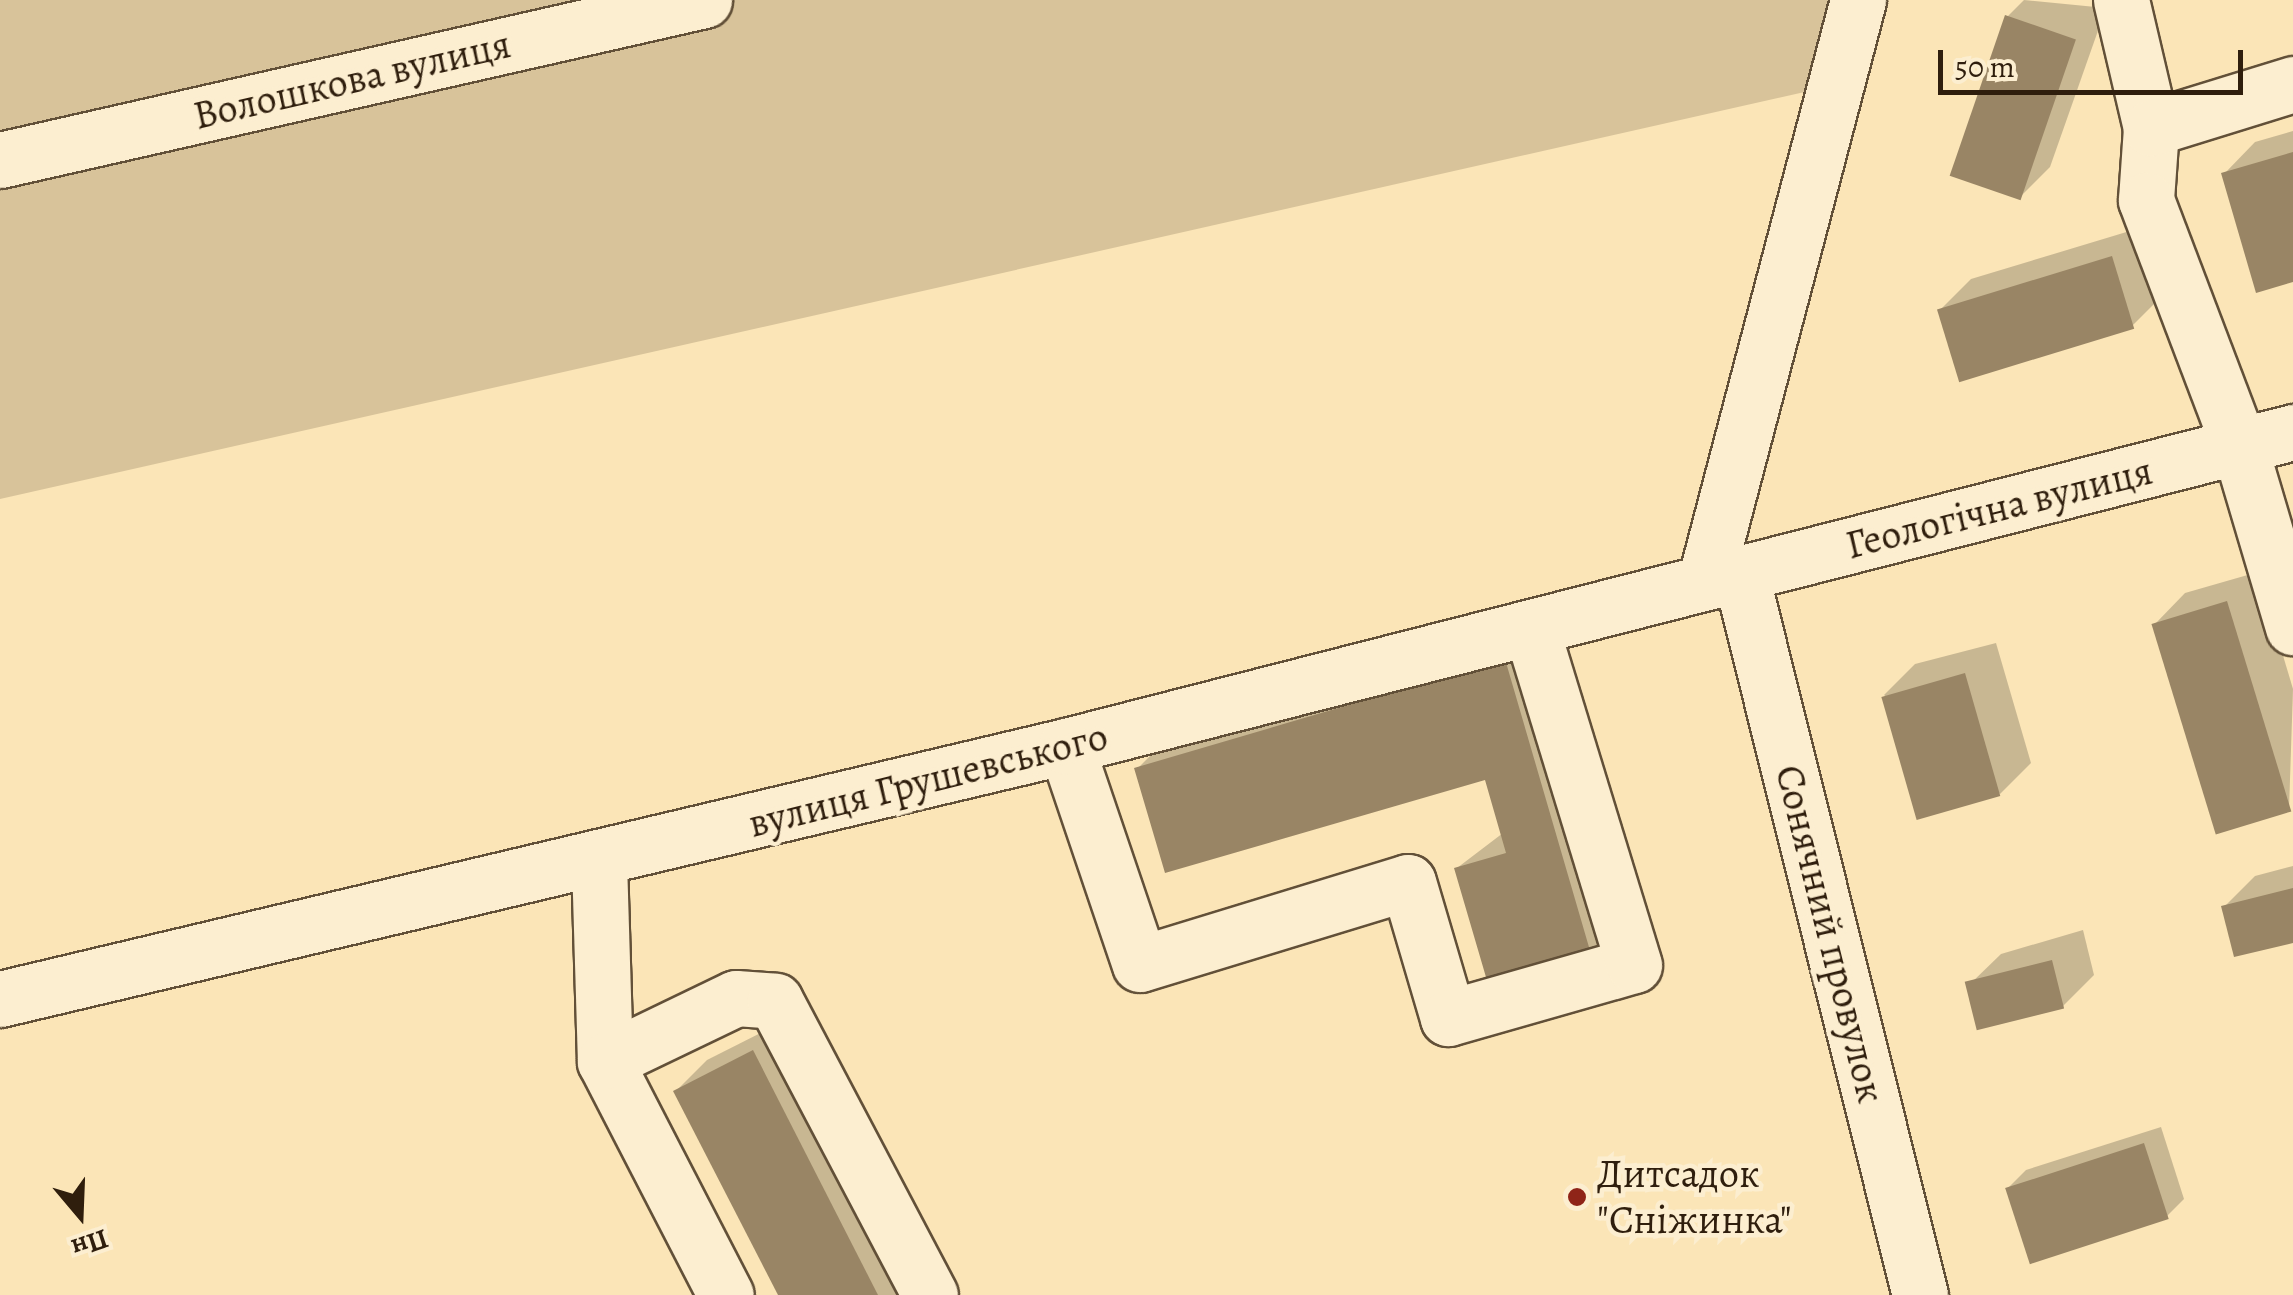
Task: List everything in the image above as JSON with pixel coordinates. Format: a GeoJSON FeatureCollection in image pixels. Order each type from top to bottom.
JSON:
{"type":"FeatureCollection","features":[{"type":"Feature","properties":{"kind":"street","name":"Волошкова вулиця"},"geometry":{"type":"LineString","coordinates":[[0,160],[704,0]]}},
{"type":"Feature","properties":{"kind":"street"},"geometry":{"type":"LineString","coordinates":[[1723,577],[1858,0]]}},
{"type":"Feature","properties":{"kind":"street"},"geometry":{"type":"LineString","coordinates":[[2121,0],[2151,128],[2146,200],[2240,448],[2293,627]]}},
{"type":"Feature","properties":{"kind":"street"},"geometry":{"type":"LineString","coordinates":[[2151,128],[2293,84]]}},
{"type":"Feature","properties":{"kind":"street","name":"Геологічна вулиця"},"geometry":{"type":"LineString","coordinates":[[1723,577],[2293,432]]}},
{"type":"Feature","properties":{"kind":"street","name":"вулиця Грушевського"},"geometry":{"type":"LineString","coordinates":[[0,999],[600,861],[1723,577]]}},
{"type":"Feature","properties":{"kind":"street","name":"Сонячний провулок"},"geometry":{"type":"LineString","coordinates":[[1723,577],[1920,1295]]}},
{"type":"Feature","properties":{"kind":"street"},"geometry":{"type":"LineString","coordinates":[[1066,746],[1140,964],[1408,882],[1448,1018],[1634,965],[1531,628]]}},
{"type":"Feature","properties":{"kind":"street"},"geometry":{"type":"LineString","coordinates":[[600,861],[605,1061],[726,1295]]}},
{"type":"Feature","properties":{"kind":"street"},"geometry":{"type":"LineString","coordinates":[[605,1061],[736,998],[775,1001],[930,1295]]}},
{"type":"Feature","properties":{"kind":"shaded area"},"geometry":{"type":"Polygon","coordinates":[[[0,0],[1833,0],[1809,91],[0,499],[0,0]]]}},
{"type":"Feature","properties":{"kind":"building"},"geometry":{"type":"Polygon","coordinates":[[[2005,15],[2076,39],[2021,200],[1950,176],[2005,15]]]}},
{"type":"Feature","properties":{"kind":"building"},"geometry":{"type":"Polygon","coordinates":[[[2293,152],[2293,282],[2256,293],[2221,173],[2293,152]]]}},
{"type":"Feature","properties":{"kind":"building"},"geometry":{"type":"Polygon","coordinates":[[[2112,256],[2134,329],[1959,382],[1937,310],[2112,256]]]}},
{"type":"Feature","properties":{"kind":"building"},"geometry":{"type":"Polygon","coordinates":[[[2227,601],[2291,811],[2216,834],[2151,624],[2227,601]]]}},
{"type":"Feature","properties":{"kind":"building"},"geometry":{"type":"Polygon","coordinates":[[[1505,659],[1591,954],[1488,984],[1454,868],[1506,853],[1485,780],[1165,873],[1134,768],[1505,659]]]}},
{"type":"Feature","properties":{"kind":"building"},"geometry":{"type":"Polygon","coordinates":[[[1965,673],[2000,796],[1917,820],[1881,697],[1965,673]]]}},
{"type":"Feature","properties":{"kind":"building"},"geometry":{"type":"Polygon","coordinates":[[[2293,888],[2293,943],[2234,957],[2221,906],[2293,888]]]}},
{"type":"Feature","properties":{"kind":"building"},"geometry":{"type":"Polygon","coordinates":[[[2052,960],[2064,1009],[1977,1030],[1965,982],[2052,960]]]}},
{"type":"Feature","properties":{"kind":"building"},"geometry":{"type":"Polygon","coordinates":[[[753,1050],[878,1295],[778,1295],[673,1091],[753,1050]]]}},
{"type":"Feature","properties":{"kind":"building"},"geometry":{"type":"Polygon","coordinates":[[[2144,1143],[2169,1219],[2030,1264],[2005,1188],[2144,1143]]]}},
{"type":"Feature","properties":{"kind":"place","name":"Дитсадок \"Сніжинка\""},"geometry":{"type":"Point","coordinates":[1577,1197]}}]}
